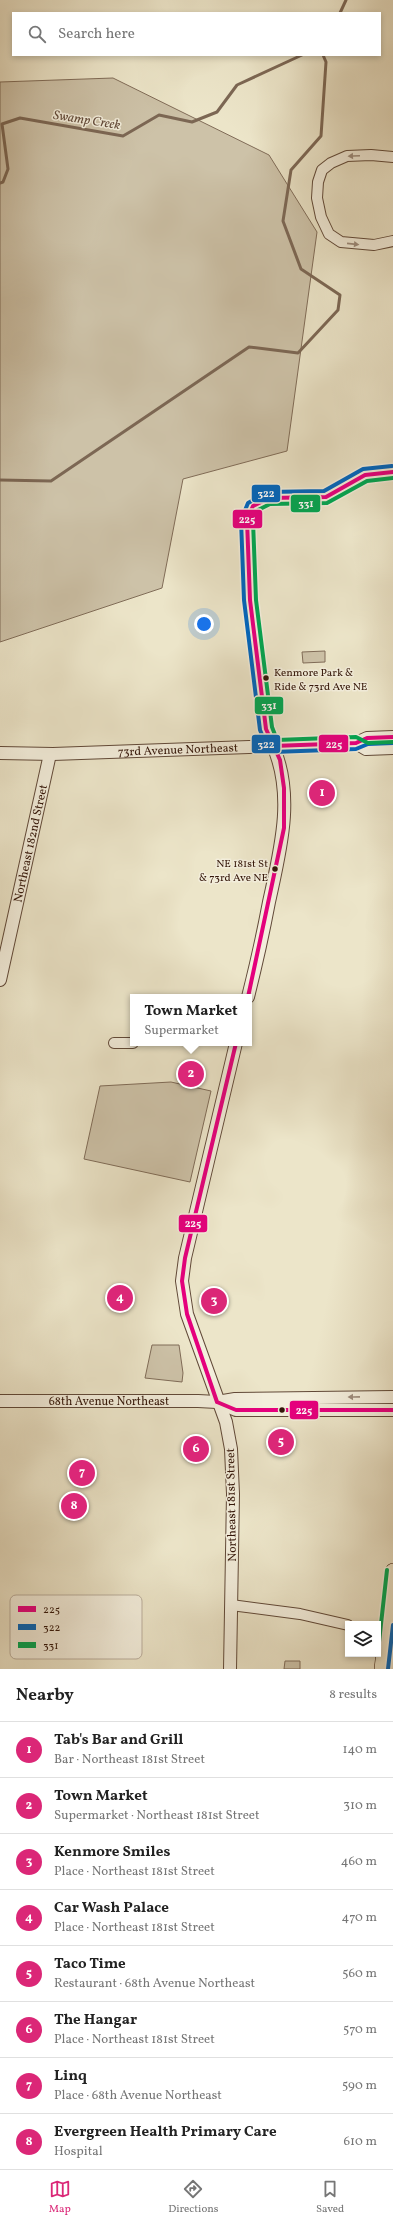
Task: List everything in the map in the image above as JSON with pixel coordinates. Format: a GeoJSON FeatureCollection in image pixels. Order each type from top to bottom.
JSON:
{"type":"FeatureCollection","features":[{"type":"Feature","properties":{"kind":"main road"},"geometry":{"type":"LineString","coordinates":[[382,1669],[382,1632],[393,1571]]}},
{"type":"Feature","properties":{"kind":"main road"},"geometry":{"type":"LineString","coordinates":[[382,1632],[393,1654],[391,1669]]}},
{"type":"Feature","properties":{"kind":"street"},"geometry":{"type":"LineString","coordinates":[[393,157],[371,155],[347,156],[331,163],[322,170],[318,182],[317,198],[321,217],[329,234],[341,242],[374,244],[393,241]]}},
{"type":"Feature","properties":{"kind":"street","name":"73rd Avenue Northeast"},"geometry":{"type":"LineString","coordinates":[[356,744],[367,738],[393,737]]}},
{"type":"Feature","properties":{"kind":"street","name":"73rd Avenue Northeast"},"geometry":{"type":"LineString","coordinates":[[0,753],[50,754],[356,744],[366,748],[393,748]]}},
{"type":"Feature","properties":{"kind":"street"},"geometry":{"type":"LineString","coordinates":[[249,994],[284,828],[283,781],[280,760],[273,746]]}},
{"type":"Feature","properties":{"kind":"street","name":"Northeast 182nd Street"},"geometry":{"type":"LineString","coordinates":[[0,980],[50,754]]}},
{"type":"Feature","properties":{"kind":"street"},"geometry":{"type":"LineString","coordinates":[[114,1043],[130,1043]]}},
{"type":"Feature","properties":{"kind":"street","name":"Northeast 181st Street"},"geometry":{"type":"LineString","coordinates":[[230,1669],[232,1470],[226,1422],[217,1402],[187,1314],[182,1281],[186,1253],[235,1046]]}},
{"type":"Feature","properties":{"kind":"street","name":"68th Avenue Northeast"},"geometry":{"type":"LineString","coordinates":[[0,1401],[198,1400],[217,1402],[235,1399],[393,1397]]}},
{"type":"Feature","properties":{"kind":"street","name":"68th Avenue Northeast"},"geometry":{"type":"LineString","coordinates":[[217,1402],[236,1410],[393,1410]]}},
{"type":"Feature","properties":{"kind":"street"},"geometry":{"type":"LineString","coordinates":[[231,1605],[300,1614],[345,1624]]}},
{"type":"Feature","properties":{"kind":"shaded area"},"geometry":{"type":"Polygon","coordinates":[[[113,78],[269,155],[317,232],[287,451],[183,479],[162,588],[0,642],[0,82],[113,78]]]}},
{"type":"Feature","properties":{"kind":"shaded area"},"geometry":{"type":"Polygon","coordinates":[[[325,651],[325,662],[303,663],[302,652],[325,651]]]}},
{"type":"Feature","properties":{"kind":"shaded area"},"geometry":{"type":"Polygon","coordinates":[[[171,1082],[211,1091],[190,1182],[84,1159],[100,1086],[171,1082]]]}},
{"type":"Feature","properties":{"kind":"shaded area"},"geometry":{"type":"Polygon","coordinates":[[[152,1345],[179,1345],[183,1373],[182,1382],[145,1378],[152,1345]]]}},
{"type":"Feature","properties":{"kind":"shaded area"},"geometry":{"type":"Polygon","coordinates":[[[285,1661],[300,1661],[300,1669],[284,1669],[285,1661]]]}},
{"type":"Feature","properties":{"kind":"waterway","name":"Swamp Creek"},"geometry":{"type":"LineString","coordinates":[[340,12],[346,0]]}},
{"type":"Feature","properties":{"kind":"waterway","name":"Swamp Creek"},"geometry":{"type":"LineString","coordinates":[[0,183],[3,182],[8,169],[2,124],[20,118],[123,136],[159,115],[192,122],[217,112],[237,85],[300,56]]}},
{"type":"Feature","properties":{"kind":"waterway"},"geometry":{"type":"LineString","coordinates":[[0,480],[51,481],[249,347],[298,353],[338,310],[340,295],[301,269],[283,221],[291,170],[321,136],[326,62],[323,56]]}},
{"type":"Feature","properties":{"kind":"transit line","name":"322"},"geometry":{"type":"LineString","coordinates":[[392,466],[363,469],[324,491],[268,492],[248,503],[241,520],[244,600],[260,730],[268,749],[273,752],[356,749],[368,744],[393,743]]}},
{"type":"Feature","properties":{"kind":"transit line","name":"225"},"geometry":{"type":"LineString","coordinates":[[249,994],[284,828],[284,788],[280,760],[266,729],[250,600],[247,520],[253,506],[269,498],[326,497],[365,475],[393,472]]}},
{"type":"Feature","properties":{"kind":"transit line","name":"331"},"geometry":{"type":"LineString","coordinates":[[393,478],[367,481],[327,503],[270,504],[258,510],[253,521],[256,600],[272,727],[277,740],[356,737],[368,743],[393,742]]}},
{"type":"Feature","properties":{"kind":"transit line","name":"225"},"geometry":{"type":"LineString","coordinates":[[273,746],[356,743],[367,738],[393,737]]}},
{"type":"Feature","properties":{"kind":"transit line","name":"225"},"geometry":{"type":"LineString","coordinates":[[217,1402],[187,1314],[182,1281],[185,1258],[235,1046]]}},
{"type":"Feature","properties":{"kind":"transit line","name":"225"},"geometry":{"type":"LineString","coordinates":[[217,1402],[236,1410],[393,1410]]}},
{"type":"Feature","properties":{"kind":"transit line","name":"331"},"geometry":{"type":"LineString","coordinates":[[381,1624],[387,1570]]}},
{"type":"Feature","properties":{"kind":"transit line","name":"322"},"geometry":{"type":"LineString","coordinates":[[388,1669],[393,1625]]}},
{"type":"Feature","properties":{"kind":"place","name":"Kenmore Park & Ride & 73rd Ave NE"},"geometry":{"type":"Point","coordinates":[266,678]}},
{"type":"Feature","properties":{"kind":"place","name":"Tab's Bar and Grill"},"geometry":{"type":"Point","coordinates":[322,793]}},
{"type":"Feature","properties":{"kind":"place","name":"NE 181st St & 73rd Ave NE"},"geometry":{"type":"Point","coordinates":[275,869]}},
{"type":"Feature","properties":{"kind":"place","name":"Town Market"},"geometry":{"type":"Point","coordinates":[191,1074]}},
{"type":"Feature","properties":{"kind":"place","name":"Car Wash Palace"},"geometry":{"type":"Point","coordinates":[120,1298]}},
{"type":"Feature","properties":{"kind":"place","name":"Kenmore Smiles"},"geometry":{"type":"Point","coordinates":[214,1301]}},
{"type":"Feature","properties":{"kind":"place","name":"Taco Time"},"geometry":{"type":"Point","coordinates":[281,1442]}},
{"type":"Feature","properties":{"kind":"place","name":"The Hangar"},"geometry":{"type":"Point","coordinates":[196,1449]}},
{"type":"Feature","properties":{"kind":"place","name":"Linq"},"geometry":{"type":"Point","coordinates":[82,1473]}},
{"type":"Feature","properties":{"kind":"place","name":"Evergreen Health Primary Care"},"geometry":{"type":"Point","coordinates":[74,1506]}}]}
